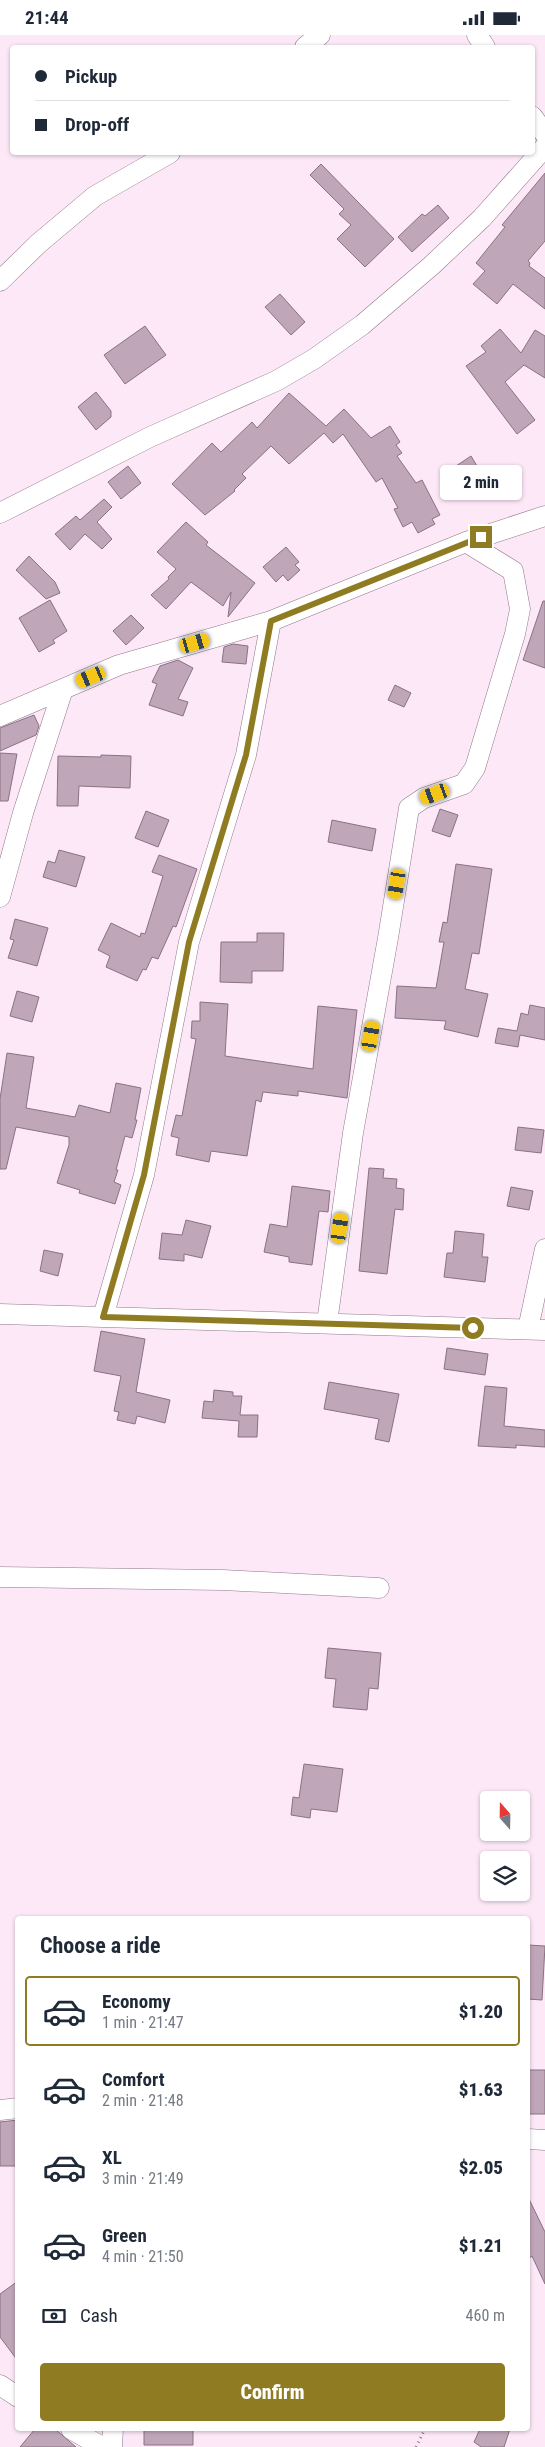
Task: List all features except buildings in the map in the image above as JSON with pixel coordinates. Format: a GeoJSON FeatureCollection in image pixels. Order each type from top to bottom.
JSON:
{"type":"FeatureCollection","features":[{"type":"Feature","properties":{"kind":"street"},"geometry":{"type":"LineString","coordinates":[[308,45],[320,35]]}},
{"type":"Feature","properties":{"kind":"street"},"geometry":{"type":"LineString","coordinates":[[535,120],[545,134]]}},
{"type":"Feature","properties":{"kind":"street"},"geometry":{"type":"LineString","coordinates":[[0,513],[150,437],[276,381],[314,359],[362,325],[431,266],[482,218],[545,147]]}},
{"type":"Feature","properties":{"kind":"street"},"geometry":{"type":"LineString","coordinates":[[0,281],[39,243],[95,196],[167,155]]}},
{"type":"Feature","properties":{"kind":"street"},"geometry":{"type":"LineString","coordinates":[[0,716],[119,665],[271,621],[466,542],[545,516]]}},
{"type":"Feature","properties":{"kind":"street"},"geometry":{"type":"LineString","coordinates":[[327,1323],[354,1133],[409,808],[424,798],[464,784],[475,768],[515,634],[520,609],[513,571],[466,542]]}},
{"type":"Feature","properties":{"kind":"street"},"geometry":{"type":"LineString","coordinates":[[103,1317],[144,1175],[189,942],[246,755],[271,621]]}},
{"type":"Feature","properties":{"kind":"street"},"geometry":{"type":"LineString","coordinates":[[0,897],[23,813],[63,689]]}},
{"type":"Feature","properties":{"kind":"street"},"geometry":{"type":"LineString","coordinates":[[0,1314],[537,1330],[545,1249]]}},
{"type":"Feature","properties":{"kind":"street"},"geometry":{"type":"LineString","coordinates":[[0,1577],[223,1580],[379,1588]]}},
{"type":"Feature","properties":{"kind":"street"},"geometry":{"type":"LineString","coordinates":[[0,2111],[15,2108]]}},
{"type":"Feature","properties":{"kind":"street"},"geometry":{"type":"LineString","coordinates":[[530,2139],[545,2140]]}},
{"type":"Feature","properties":{"kind":"street"},"geometry":{"type":"LineString","coordinates":[[0,2385],[15,2395]]}},
{"type":"Feature","properties":{"kind":"street"},"geometry":{"type":"LineString","coordinates":[[74,2431],[102,2447]]}},
{"type":"Feature","properties":{"kind":"street"},"geometry":{"type":"LineString","coordinates":[[112,2447],[113,2431]]}},
{"type":"Feature","properties":{"kind":"path"},"geometry":{"type":"LineString","coordinates":[[416,2447],[424,2431]]}},
{"type":"Feature","properties":{"kind":"route"},"geometry":{"type":"LineString","coordinates":[[473,1328],[103,1317],[144,1175],[189,942],[246,755],[271,621],[481,537]]}}]}
